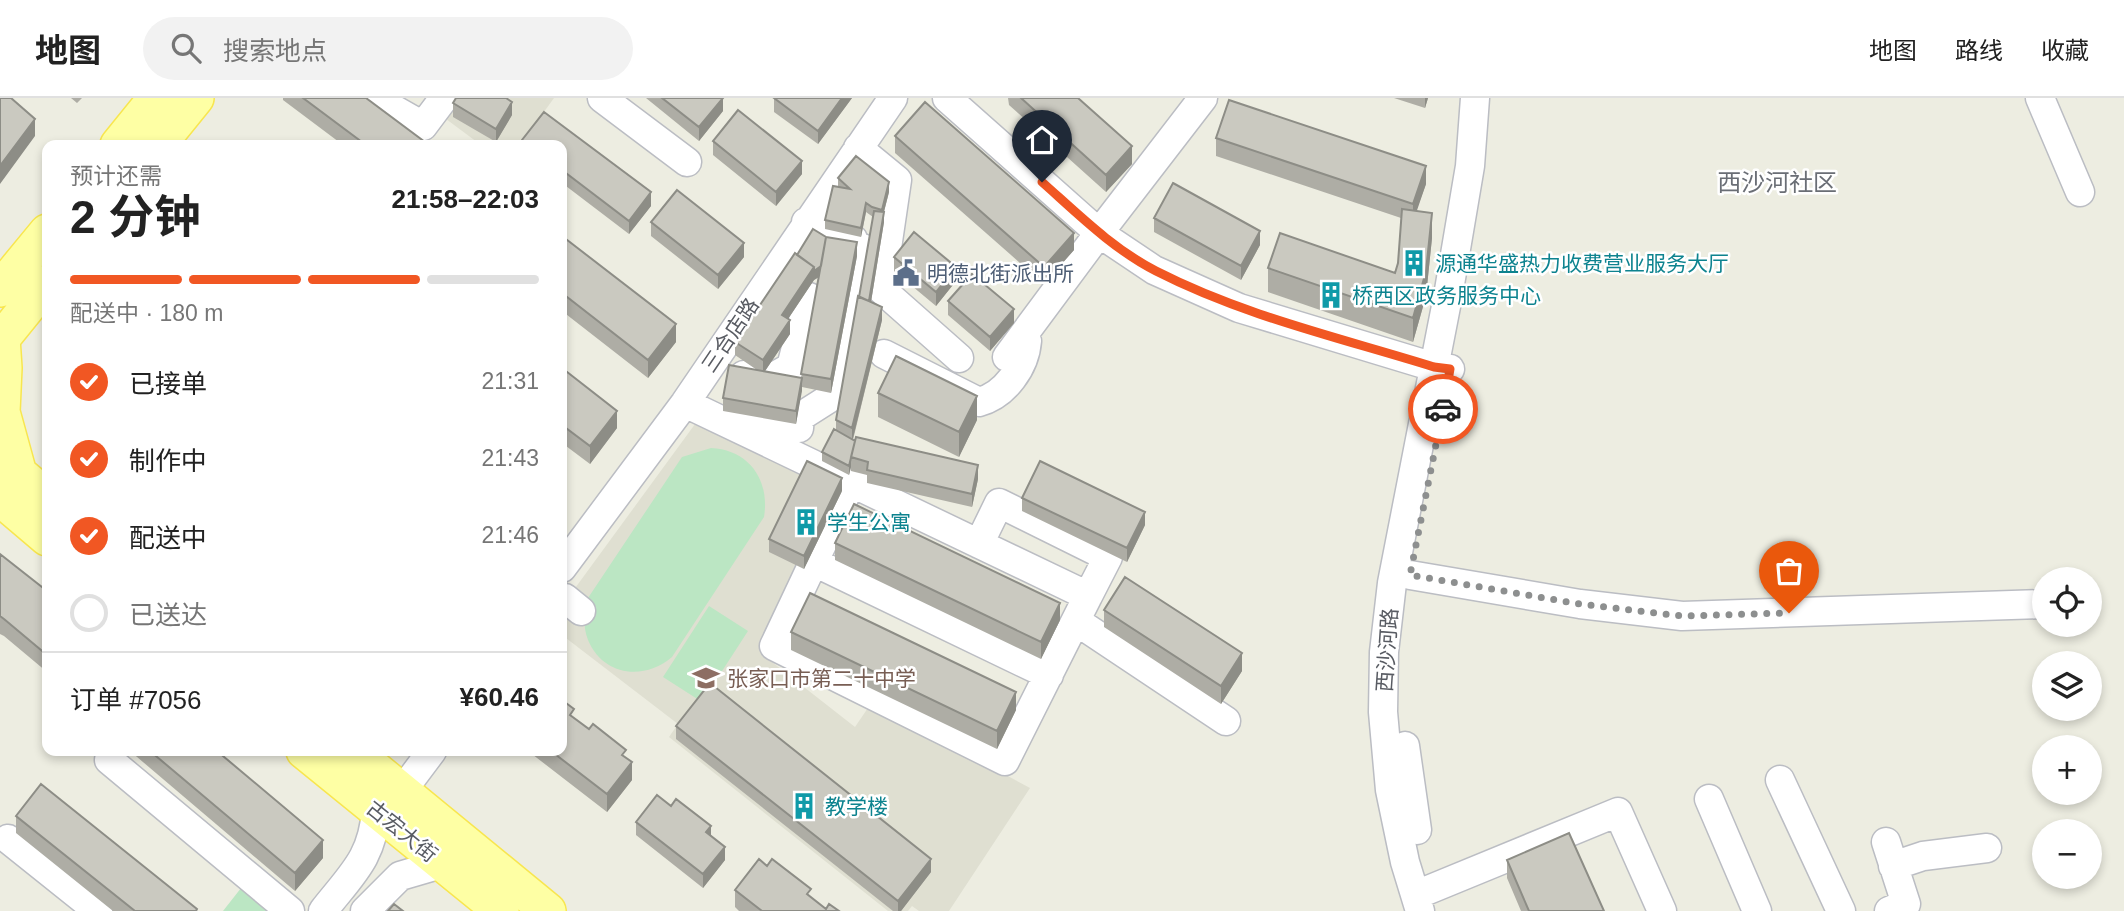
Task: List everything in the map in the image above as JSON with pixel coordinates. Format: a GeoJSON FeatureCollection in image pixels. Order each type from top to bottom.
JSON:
{"type":"FeatureCollection","features":[{"type":"Feature","properties":{"kind":"main road"},"geometry":{"type":"LineString","coordinates":[[122,140],[156,98]]}},
{"type":"Feature","properties":{"kind":"main road"},"geometry":{"type":"LineString","coordinates":[[162,140],[196,98]]}},
{"type":"Feature","properties":{"kind":"main road"},"geometry":{"type":"LineString","coordinates":[[0,289],[42,241]]}},
{"type":"Feature","properties":{"kind":"main road"},"geometry":{"type":"LineString","coordinates":[[42,289],[1,340],[6,476],[42,530]]}},
{"type":"Feature","properties":{"kind":"main road"},"geometry":{"type":"LineString","coordinates":[[6,476],[42,494]]}},
{"type":"Feature","properties":{"kind":"main road","name":"古宏大街"},"geometry":{"type":"LineString","coordinates":[[312,756],[389,801],[548,911]]}},
{"type":"Feature","properties":{"kind":"main road","name":"古宏大街"},"geometry":{"type":"LineString","coordinates":[[357,756],[389,801],[441,864],[501,911]]}},
{"type":"Feature","properties":{"kind":"street"},"geometry":{"type":"LineString","coordinates":[[374,98],[424,126],[444,98]]}},
{"type":"Feature","properties":{"kind":"street"},"geometry":{"type":"LineString","coordinates":[[602,98],[687,162]]}},
{"type":"Feature","properties":{"kind":"street","name":"三合店路"},"geometry":{"type":"LineString","coordinates":[[570,584],[685,402],[893,98]]}},
{"type":"Feature","properties":{"kind":"street"},"geometry":{"type":"LineString","coordinates":[[947,98],[1099,233],[1154,270],[1239,308],[1442,368]]}},
{"type":"Feature","properties":{"kind":"street"},"geometry":{"type":"LineString","coordinates":[[1007,357],[1203,98]]}},
{"type":"Feature","properties":{"kind":"street","name":"西沙河路"},"geometry":{"type":"LineString","coordinates":[[1426,902],[1405,758],[1399,660],[1405,601],[1471,166],[1475,98]]}},
{"type":"Feature","properties":{"kind":"street","name":"西沙河路"},"geometry":{"type":"LineString","coordinates":[[1426,902],[1405,863],[1390,790],[1383,712],[1384,652],[1392,583],[1476,234],[1490,137],[1492,98]]}},
{"type":"Feature","properties":{"kind":"street"},"geometry":{"type":"LineString","coordinates":[[2040,98],[2080,192]]}},
{"type":"Feature","properties":{"kind":"street"},"geometry":{"type":"LineString","coordinates":[[858,148],[897,180],[881,289],[959,358]]}},
{"type":"Feature","properties":{"kind":"street"},"geometry":{"type":"LineString","coordinates":[[685,402],[774,435],[799,428],[800,417],[833,396],[858,243],[822,232],[806,222]]}},
{"type":"Feature","properties":{"kind":"street"},"geometry":{"type":"LineString","coordinates":[[714,361],[738,374],[768,380],[791,367],[809,297]]}},
{"type":"Feature","properties":{"kind":"street"},"geometry":{"type":"LineString","coordinates":[[884,354],[979,402],[991,399],[1013,376],[1027,350],[1029,328]]}},
{"type":"Feature","properties":{"kind":"street"},"geometry":{"type":"LineString","coordinates":[[724,415],[774,435],[851,483],[1088,596]]}},
{"type":"Feature","properties":{"kind":"street"},"geometry":{"type":"LineString","coordinates":[[851,483],[774,646],[1005,761],[1108,557],[999,503],[979,544]]}},
{"type":"Feature","properties":{"kind":"street"},"geometry":{"type":"LineString","coordinates":[[814,562],[1049,675]]}},
{"type":"Feature","properties":{"kind":"street"},"geometry":{"type":"LineString","coordinates":[[1410,575],[1580,604],[1682,616],[2032,604]]}},
{"type":"Feature","properties":{"kind":"street"},"geometry":{"type":"LineString","coordinates":[[1076,621],[1226,721]]}},
{"type":"Feature","properties":{"kind":"street"},"geometry":{"type":"LineString","coordinates":[[323,911],[362,861],[389,801],[428,756]]}},
{"type":"Feature","properties":{"kind":"street"},"geometry":{"type":"LineString","coordinates":[[109,760],[290,911]]}},
{"type":"Feature","properties":{"kind":"street"},"geometry":{"type":"LineString","coordinates":[[1780,780],[1841,911]]}},
{"type":"Feature","properties":{"kind":"street"},"geometry":{"type":"LineString","coordinates":[[1709,799],[1758,911]]}},
{"type":"Feature","properties":{"kind":"street"},"geometry":{"type":"LineString","coordinates":[[1426,902],[1618,812],[1662,911]]}},
{"type":"Feature","properties":{"kind":"street"},"geometry":{"type":"LineString","coordinates":[[8,839],[97,911]]}},
{"type":"Feature","properties":{"kind":"street"},"geometry":{"type":"LineString","coordinates":[[1889,911],[1906,904],[1890,854],[1923,856],[1987,848]]}},
{"type":"Feature","properties":{"kind":"street"},"geometry":{"type":"LineString","coordinates":[[365,911],[400,876],[441,864]]}},
{"type":"Feature","properties":{"kind":"shaded area"},"geometry":{"type":"Polygon","coordinates":[[[456,98],[554,98],[524,140],[474,140],[442,116],[456,98]]]}},
{"type":"Feature","properties":{"kind":"shaded area","name":"张家口市第二十中学"},"geometry":{"type":"Polygon","coordinates":[[[698,420],[842,491],[763,655],[855,727],[872,702],[1030,788],[949,911],[919,911],[912,906],[908,911],[888,911],[669,737],[678,724],[567,639],[567,599],[698,420]]]}},
{"type":"Feature","properties":{"kind":"green space"},"geometry":{"type":"Polygon","coordinates":[[[711,448],[737,455],[754,470],[764,491],[764,517],[672,657],[649,670],[637,672],[614,668],[595,652],[588,640],[584,621],[586,601],[682,457],[711,448]]]}},
{"type":"Feature","properties":{"kind":"green space"},"geometry":{"type":"Polygon","coordinates":[[[709,606],[748,631],[702,702],[663,677],[709,606]]]}},
{"type":"Feature","properties":{"kind":"green space"},"geometry":{"type":"Polygon","coordinates":[[[245,883],[279,911],[223,911],[245,883]]]}},
{"type":"Feature","properties":{"kind":"building"},"geometry":{"type":"Polygon","coordinates":[[[0,98],[11,98],[35,119],[0,166],[0,98]]]}},
{"type":"Feature","properties":{"kind":"building"},"geometry":{"type":"Polygon","coordinates":[[[303,98],[366,98],[422,140],[359,140],[303,98]]]}},
{"type":"Feature","properties":{"kind":"building"},"geometry":{"type":"Polygon","coordinates":[[[456,98],[506,98],[512,102],[496,129],[453,103],[456,98]]]}},
{"type":"Feature","properties":{"kind":"building"},"geometry":{"type":"Polygon","coordinates":[[[662,98],[723,98],[699,127],[662,98]]]}},
{"type":"Feature","properties":{"kind":"building"},"geometry":{"type":"Polygon","coordinates":[[[774,98],[842,98],[818,131],[774,98]]]}},
{"type":"Feature","properties":{"kind":"building"},"geometry":{"type":"Polygon","coordinates":[[[1021,98],[1078,98],[1132,146],[1106,175],[1021,98]]]}},
{"type":"Feature","properties":{"kind":"building"},"geometry":{"type":"Polygon","coordinates":[[[1229,100],[1426,166],[1413,204],[1216,138],[1229,100]]]}},
{"type":"Feature","properties":{"kind":"building"},"geometry":{"type":"Polygon","coordinates":[[[925,102],[1074,233],[1044,267],[895,136],[925,102]]]}},
{"type":"Feature","properties":{"kind":"building"},"geometry":{"type":"Polygon","coordinates":[[[738,110],[802,161],[776,192],[713,141],[738,110]]]}},
{"type":"Feature","properties":{"kind":"building"},"geometry":{"type":"Polygon","coordinates":[[[544,112],[651,192],[629,221],[567,174],[567,140],[522,140],[544,112]]]}},
{"type":"Feature","properties":{"kind":"building"},"geometry":{"type":"Polygon","coordinates":[[[856,156],[889,182],[882,210],[866,203],[861,228],[825,220],[833,186],[850,189],[838,178],[856,156]]]}},
{"type":"Feature","properties":{"kind":"building"},"geometry":{"type":"Polygon","coordinates":[[[1173,183],[1260,231],[1241,266],[1154,218],[1173,183]]]}},
{"type":"Feature","properties":{"kind":"building"},"geometry":{"type":"Polygon","coordinates":[[[677,190],[744,243],[718,275],[651,222],[677,190]]]}},
{"type":"Feature","properties":{"kind":"building"},"geometry":{"type":"Polygon","coordinates":[[[1402,209],[1432,213],[1426,271],[1413,318],[1268,268],[1280,233],[1395,273],[1402,209]]]}},
{"type":"Feature","properties":{"kind":"building"},"geometry":{"type":"Polygon","coordinates":[[[874,211],[884,212],[869,301],[859,297],[874,211]]]}},
{"type":"Feature","properties":{"kind":"building"},"geometry":{"type":"Polygon","coordinates":[[[813,229],[826,237],[821,266],[814,271],[814,267],[797,255],[813,229]]]}},
{"type":"Feature","properties":{"kind":"building"},"geometry":{"type":"Polygon","coordinates":[[[914,232],[956,267],[936,292],[894,257],[914,232]]]}},
{"type":"Feature","properties":{"kind":"building"},"geometry":{"type":"Polygon","coordinates":[[[826,237],[857,242],[831,379],[801,374],[826,237]]]}},
{"type":"Feature","properties":{"kind":"building"},"geometry":{"type":"Polygon","coordinates":[[[567,240],[676,324],[648,360],[567,297],[567,240]]]}},
{"type":"Feature","properties":{"kind":"building"},"geometry":{"type":"Polygon","coordinates":[[[795,253],[814,267],[782,315],[790,320],[763,360],[735,342],[795,253]]]}},
{"type":"Feature","properties":{"kind":"building"},"geometry":{"type":"Polygon","coordinates":[[[972,274],[1014,309],[990,337],[948,301],[972,274]]]}},
{"type":"Feature","properties":{"kind":"building"},"geometry":{"type":"Polygon","coordinates":[[[858,296],[882,307],[852,428],[836,420],[858,296]]]}},
{"type":"Feature","properties":{"kind":"building"},"geometry":{"type":"Polygon","coordinates":[[[896,356],[977,396],[959,432],[878,393],[896,356]]]}},
{"type":"Feature","properties":{"kind":"building"},"geometry":{"type":"Polygon","coordinates":[[[729,365],[802,378],[796,411],[723,398],[729,365]]]}},
{"type":"Feature","properties":{"kind":"building"},"geometry":{"type":"Polygon","coordinates":[[[567,372],[617,411],[590,446],[567,429],[567,372]]]}},
{"type":"Feature","properties":{"kind":"building"},"geometry":{"type":"Polygon","coordinates":[[[834,429],[855,441],[849,466],[822,452],[834,429]]]}},
{"type":"Feature","properties":{"kind":"building"},"geometry":{"type":"Polygon","coordinates":[[[856,437],[978,465],[972,494],[867,470],[868,462],[851,457],[856,437]]]}},
{"type":"Feature","properties":{"kind":"building","name":"学生公寓"},"geometry":{"type":"Polygon","coordinates":[[[807,461],[842,478],[804,556],[769,539],[807,461]]]}},
{"type":"Feature","properties":{"kind":"building"},"geometry":{"type":"Polygon","coordinates":[[[1040,461],[1145,512],[1127,548],[1022,498],[1040,461]]]}},
{"type":"Feature","properties":{"kind":"building"},"geometry":{"type":"Polygon","coordinates":[[[854,504],[1060,603],[1041,642],[835,543],[854,504]]]}},
{"type":"Feature","properties":{"kind":"building"},"geometry":{"type":"Polygon","coordinates":[[[0,554],[42,587],[42,651],[0,616],[0,554]]]}},
{"type":"Feature","properties":{"kind":"building"},"geometry":{"type":"Polygon","coordinates":[[[1125,577],[1242,653],[1221,686],[1104,610],[1125,577]]]}},
{"type":"Feature","properties":{"kind":"building"},"geometry":{"type":"Polygon","coordinates":[[[810,593],[1016,692],[997,731],[791,632],[810,593]]]}},
{"type":"Feature","properties":{"kind":"building","name":"教学楼"},"geometry":{"type":"Polygon","coordinates":[[[710,683],[931,859],[898,901],[676,726],[710,683]]]}},
{"type":"Feature","properties":{"kind":"building"},"geometry":{"type":"Polygon","coordinates":[[[567,704],[574,709],[570,715],[589,729],[593,724],[626,750],[622,755],[632,762],[607,794],[558,756],[567,756],[567,704]]]}},
{"type":"Feature","properties":{"kind":"building"},"geometry":{"type":"Polygon","coordinates":[[[156,756],[223,756],[323,840],[295,873],[156,756]]]}},
{"type":"Feature","properties":{"kind":"building"},"geometry":{"type":"Polygon","coordinates":[[[41,784],[197,909],[196,911],[135,911],[16,816],[41,784]]]}},
{"type":"Feature","properties":{"kind":"building"},"geometry":{"type":"Polygon","coordinates":[[[657,795],[671,806],[676,799],[711,826],[706,832],[725,847],[703,874],[636,822],[657,795]]]}},
{"type":"Feature","properties":{"kind":"building"},"geometry":{"type":"Polygon","coordinates":[[[1569,833],[1604,911],[1529,911],[1507,860],[1569,833]]]}},
{"type":"Feature","properties":{"kind":"building"},"geometry":{"type":"Polygon","coordinates":[[[759,859],[767,866],[772,859],[811,889],[807,894],[826,909],[829,904],[839,911],[762,911],[735,890],[759,859]]]}},
{"type":"Feature","properties":{"kind":"building"},"geometry":{"type":"Polygon","coordinates":[[[394,904],[403,911],[388,911],[394,904]]]}},
{"type":"Feature","properties":{"kind":"way so far"},"geometry":{"type":"LineString","coordinates":[[1443,409],[1410,575],[1580,604],[1682,616],[1789,613]]}},
{"type":"Feature","properties":{"kind":"place","name":"源通华盛热力收费营业服务大厅"},"geometry":{"type":"Point","coordinates":[1414,263]}},
{"type":"Feature","properties":{"kind":"place","name":"明德北街派出所"},"geometry":{"type":"Point","coordinates":[906,273]}},
{"type":"Feature","properties":{"kind":"place","name":"桥西区政务服务中心"},"geometry":{"type":"Point","coordinates":[1331,295]}},
{"type":"Feature","properties":{"kind":"place","name":"学生公寓"},"geometry":{"type":"Point","coordinates":[806,522]}},
{"type":"Feature","properties":{"kind":"place","name":"张家口市第二十中学"},"geometry":{"type":"Point","coordinates":[706,678]}},
{"type":"Feature","properties":{"kind":"place","name":"教学楼"},"geometry":{"type":"Point","coordinates":[804,806]}},
{"type":"Feature","properties":{"kind":"district","name":"西沙河社区"},"geometry":{"type":"Point","coordinates":[1777,182]}},
{"type":"Feature","properties":{"kind":"route"},"geometry":{"type":"LineString","coordinates":[[1042,182],[1099,233],[1154,270],[1239,308],[1434,367],[1450,369],[1443,409]]}}]}
